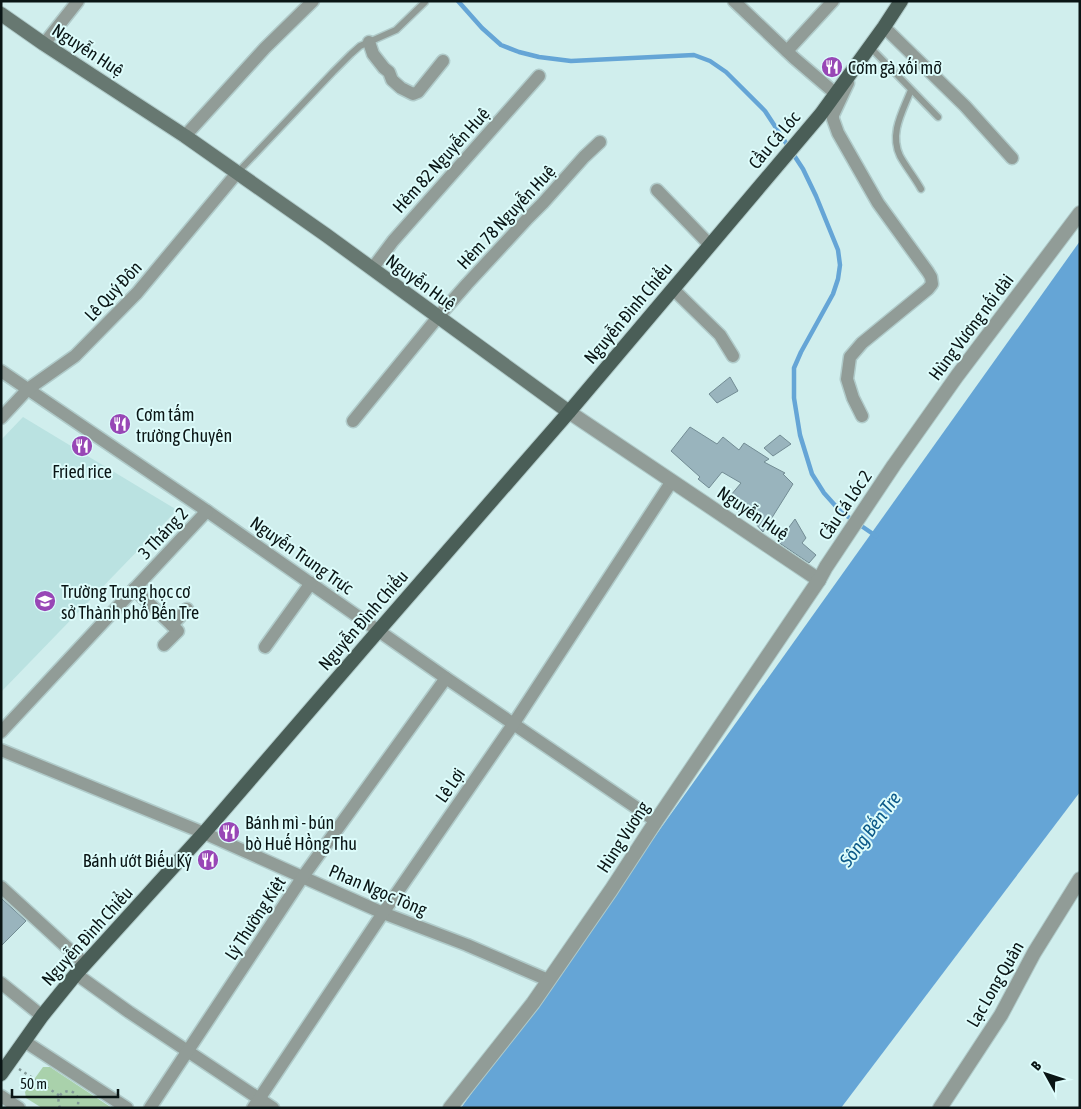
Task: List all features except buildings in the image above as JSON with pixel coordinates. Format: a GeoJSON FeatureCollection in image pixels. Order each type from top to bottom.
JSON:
{"type":"FeatureCollection","features":[{"type":"Feature","properties":{"kind":"main road"},"geometry":{"type":"LineString","coordinates":[[827,116],[836,94],[901,1]]}},
{"type":"Feature","properties":{"kind":"main road","name":"Nguyễn Huệ"},"geometry":{"type":"LineString","coordinates":[[1,14],[185,136],[569,412]]}},
{"type":"Feature","properties":{"kind":"main road","name":"Cầu Cá Lóc"},"geometry":{"type":"LineString","coordinates":[[756,190],[827,116]]}},
{"type":"Feature","properties":{"kind":"main road","name":"Nguyễn Đình Chiểu"},"geometry":{"type":"LineString","coordinates":[[5,1068],[42,1016],[80,969],[204,833],[569,412],[756,190]]}},
{"type":"Feature","properties":{"kind":"street"},"geometry":{"type":"LineString","coordinates":[[44,44],[78,1]]}},
{"type":"Feature","properties":{"kind":"street"},"geometry":{"type":"LineString","coordinates":[[185,136],[265,48],[313,1]]}},
{"type":"Feature","properties":{"kind":"street"},"geometry":{"type":"LineString","coordinates":[[734,1],[787,52],[836,94]]}},
{"type":"Feature","properties":{"kind":"street"},"geometry":{"type":"LineString","coordinates":[[787,52],[833,1]]}},
{"type":"Feature","properties":{"kind":"street"},"geometry":{"type":"LineString","coordinates":[[884,27],[964,106],[1012,158]]}},
{"type":"Feature","properties":{"kind":"street"},"geometry":{"type":"LineString","coordinates":[[368,42],[373,54],[389,72],[392,80],[401,88],[413,94],[418,92],[443,61]]}},
{"type":"Feature","properties":{"kind":"street"},"geometry":{"type":"LineString","coordinates":[[853,70],[834,115],[827,116],[878,203],[928,272],[932,284],[862,343],[850,357],[847,379],[853,398],[862,416]]}},
{"type":"Feature","properties":{"kind":"street","name":"Hẻm 82 Nguyễn Huệ"},"geometry":{"type":"LineString","coordinates":[[372,269],[393,241],[539,76]]}},
{"type":"Feature","properties":{"kind":"street","name":"Hẻm 78 Nguyễn Huệ"},"geometry":{"type":"LineString","coordinates":[[353,421],[438,317],[584,157],[600,142]]}},
{"type":"Feature","properties":{"kind":"street","name":"Lê Quý Đôn"},"geometry":{"type":"LineString","coordinates":[[1,418],[28,389],[75,356],[137,293],[237,173]]}},
{"type":"Feature","properties":{"kind":"street"},"geometry":{"type":"LineString","coordinates":[[657,190],[710,245]]}},
{"type":"Feature","properties":{"kind":"street","name":"Hùng Vương nối dài"},"geometry":{"type":"LineString","coordinates":[[894,465],[956,376],[1080,213]]}},
{"type":"Feature","properties":{"kind":"street"},"geometry":{"type":"LineString","coordinates":[[673,289],[720,335],[733,356]]}},
{"type":"Feature","properties":{"kind":"street","name":"Nguyễn Trung Trực"},"geometry":{"type":"LineString","coordinates":[[1,372],[207,510],[446,678],[656,821]]}},
{"type":"Feature","properties":{"kind":"street","name":"Nguyễn Huệ"},"geometry":{"type":"LineString","coordinates":[[569,412],[819,580]]}},
{"type":"Feature","properties":{"kind":"street","name":"Cầu Cá Lóc 2"},"geometry":{"type":"LineString","coordinates":[[819,580],[894,465]]}},
{"type":"Feature","properties":{"kind":"street","name":"Lê Lợi"},"geometry":{"type":"LineString","coordinates":[[257,1103],[514,723],[672,481]]}},
{"type":"Feature","properties":{"kind":"street","name":"3 Tháng 2"},"geometry":{"type":"LineString","coordinates":[[1,732],[207,510]]}},
{"type":"Feature","properties":{"kind":"street","name":"Hùng Vương"},"geometry":{"type":"LineString","coordinates":[[450,1108],[527,1011],[611,890],[819,580]]}},
{"type":"Feature","properties":{"kind":"street"},"geometry":{"type":"LineString","coordinates":[[265,647],[311,583]]}},
{"type":"Feature","properties":{"kind":"street"},"geometry":{"type":"LineString","coordinates":[[134,589],[178,631],[164,645]]}},
{"type":"Feature","properties":{"kind":"street"},"geometry":{"type":"LineString","coordinates":[[172,625],[187,609]]}},
{"type":"Feature","properties":{"kind":"street","name":"Lý Thường Kiệt"},"geometry":{"type":"LineString","coordinates":[[150,1108],[302,878],[446,678]]}},
{"type":"Feature","properties":{"kind":"street","name":"Phan Ngọc Tòng"},"geometry":{"type":"LineString","coordinates":[[1,750],[204,833],[302,878],[548,980]]}},
{"type":"Feature","properties":{"kind":"street","name":"Lạc Long Quân"},"geometry":{"type":"LineString","coordinates":[[940,1108],[1001,1014],[1034,953],[1078,885]]}},
{"type":"Feature","properties":{"kind":"street"},"geometry":{"type":"LineString","coordinates":[[1,887],[80,969],[129,1012],[188,1051],[257,1103],[273,1108]]}},
{"type":"Feature","properties":{"kind":"street"},"geometry":{"type":"LineString","coordinates":[[1,983],[42,1016]]}},
{"type":"Feature","properties":{"kind":"street"},"geometry":{"type":"LineString","coordinates":[[24,1041],[124,1107]]}},
{"type":"Feature","properties":{"kind":"street"},"geometry":{"type":"LineString","coordinates":[[1,1096],[19,1108]]}},
{"type":"Feature","properties":{"kind":"lane"},"geometry":{"type":"LineString","coordinates":[[237,173],[351,54],[360,46],[396,30],[425,2]]}},
{"type":"Feature","properties":{"kind":"lane"},"geometry":{"type":"LineString","coordinates":[[870,47],[938,117]]}},
{"type":"Feature","properties":{"kind":"lane"},"geometry":{"type":"LineString","coordinates":[[912,90],[898,121],[895,135],[900,156],[922,189]]}},
{"type":"Feature","properties":{"kind":"path"},"geometry":{"type":"LineString","coordinates":[[5,1068],[60,1096]]}},
{"type":"Feature","properties":{"kind":"path"},"geometry":{"type":"LineString","coordinates":[[60,1108],[58,1103],[60,1096],[68,1091],[74,1093],[79,1098],[78,1108]]}},
{"type":"Feature","properties":{"kind":"shaded area","name":"Trường Trung học cơ sở Thành phố Bến Tre"},"geometry":{"type":"Polygon","coordinates":[[[23,417],[177,510],[1,692],[1,440],[23,417]]]}},
{"type":"Feature","properties":{"kind":"green space"},"geometry":{"type":"Polygon","coordinates":[[[43,1067],[50,1067],[112,1108],[42,1108],[26,1098],[25,1092],[43,1067]]]}},
{"type":"Feature","properties":{"kind":"water","name":"Sông Bến Tre"},"geometry":{"type":"Polygon","coordinates":[[[1080,241],[1080,792],[841,1108],[461,1108],[1080,241]]]}},
{"type":"Feature","properties":{"kind":"waterway"},"geometry":{"type":"LineString","coordinates":[[458,1],[482,28],[501,45],[539,57],[571,61],[694,55],[710,61],[726,72],[765,111],[803,169],[838,250],[840,265],[833,294],[794,368],[794,398],[800,435],[812,474],[824,493],[841,512],[876,536]]}},
{"type":"Feature","properties":{"kind":"place","name":"Cơm gà xối mỡ"},"geometry":{"type":"Point","coordinates":[832,67]}},
{"type":"Feature","properties":{"kind":"place","name":"Cơm tấm trường Chuyên"},"geometry":{"type":"Point","coordinates":[120,424]}},
{"type":"Feature","properties":{"kind":"place","name":"Fried rice"},"geometry":{"type":"Point","coordinates":[82,446]}},
{"type":"Feature","properties":{"kind":"place","name":"Trường Trung học cơ sở Thành phố Bến Tre"},"geometry":{"type":"Point","coordinates":[45,601]}},
{"type":"Feature","properties":{"kind":"place","name":"Bánh mì - bún bò Huế Hồng Thu"},"geometry":{"type":"Point","coordinates":[229,832]}},
{"type":"Feature","properties":{"kind":"place","name":"Bánh ướt Biếu Ký"},"geometry":{"type":"Point","coordinates":[208,860]}}]}
